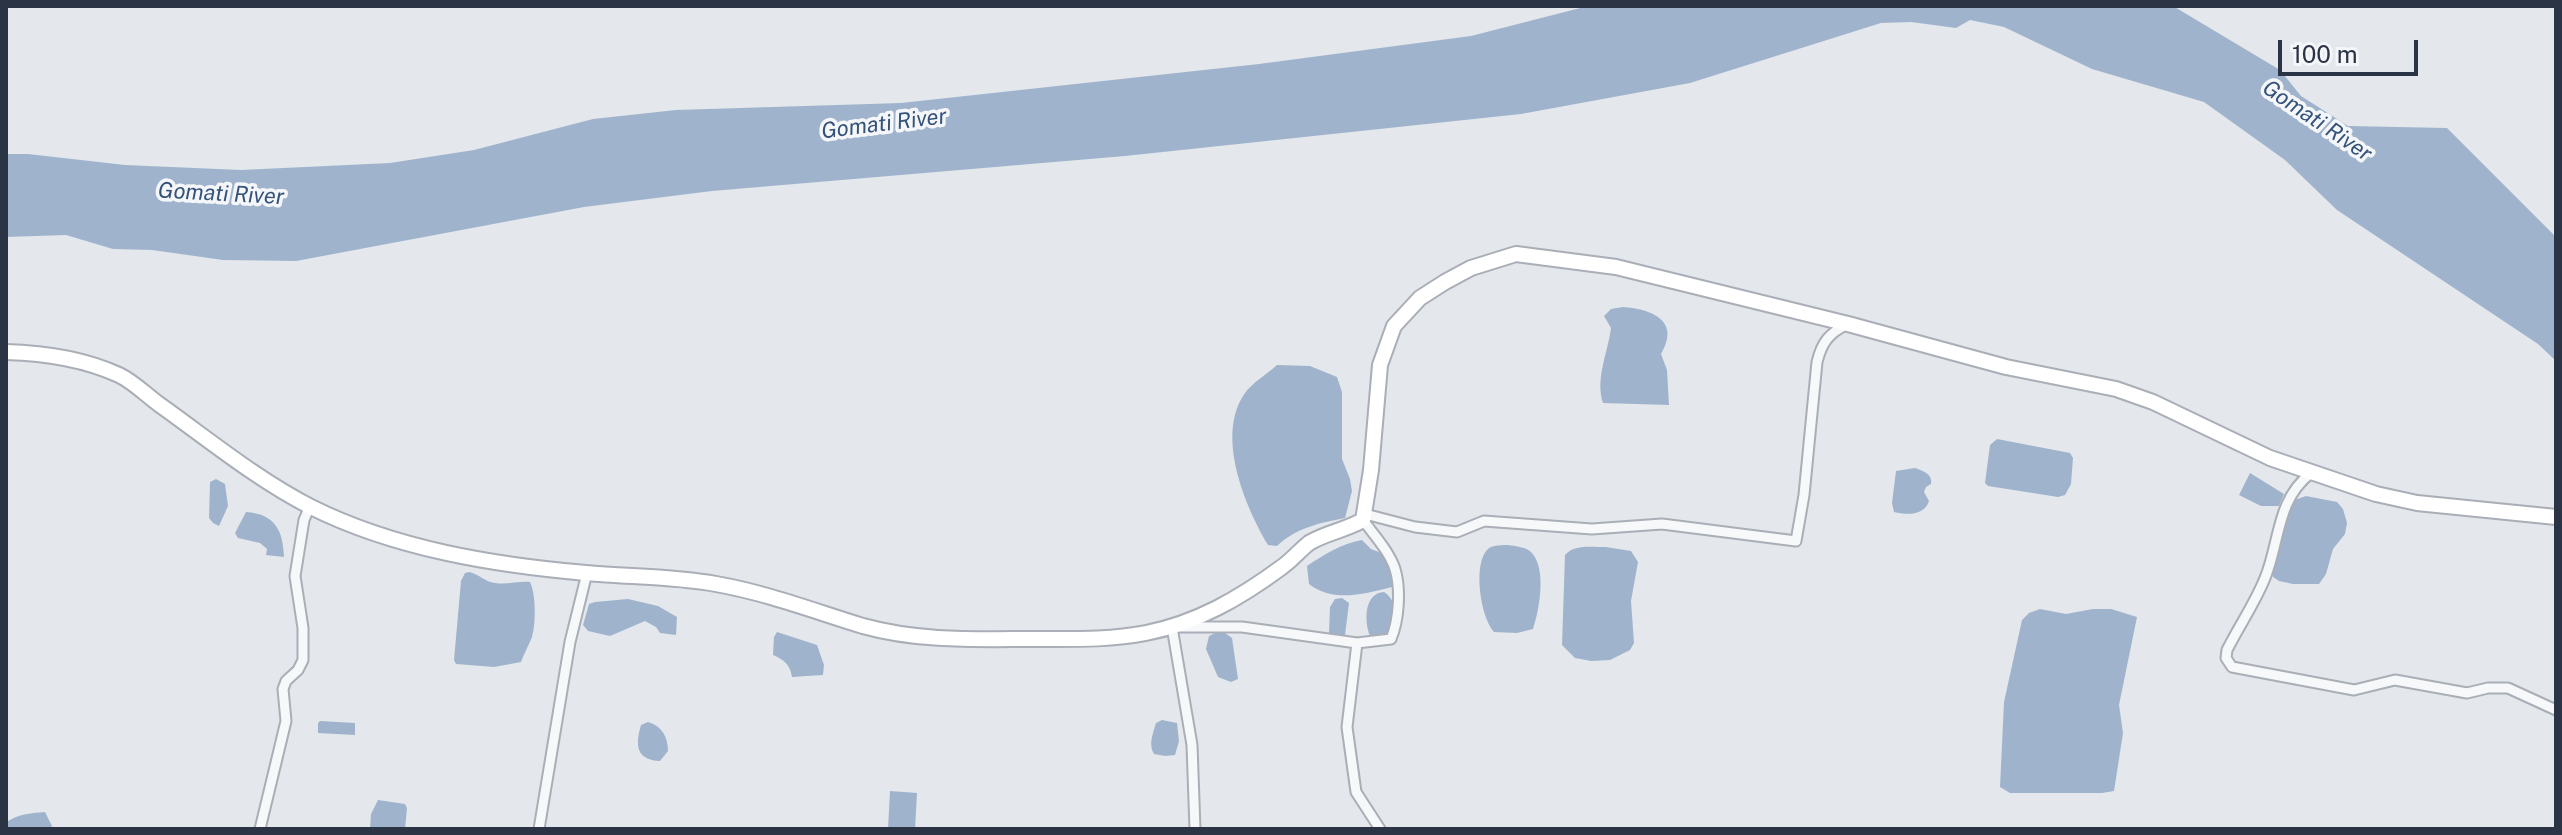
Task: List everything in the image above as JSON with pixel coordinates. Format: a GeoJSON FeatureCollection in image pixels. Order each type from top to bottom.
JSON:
{"type":"FeatureCollection","features":[{"type":"Feature","properties":{"kind":"main road"},"geometry":{"type":"LineString","coordinates":[[6,352],[82,361],[122,376],[270,482],[310,506],[377,533],[423,547],[486,561],[714,583],[763,593],[865,626],[916,636],[961,639],[1080,639],[1140,634],[1172,627],[1207,615],[1259,584],[1310,543],[1364,517],[1380,365],[1394,326],[1420,298],[1471,268],[1516,254],[1616,267],[1848,324],[2006,367],[2116,389],[2153,402],[2270,458],[2376,494],[2417,503],[2556,517]]}},
{"type":"Feature","properties":{"kind":"street"},"geometry":{"type":"LineString","coordinates":[[1364,517],[1457,532],[1484,521],[1592,529],[1662,524],[1796,541],[1819,353],[1828,335],[1848,324]]}},
{"type":"Feature","properties":{"kind":"street"},"geometry":{"type":"LineString","coordinates":[[2311,473],[2295,488],[2276,533],[2265,578],[2227,650],[2226,658],[2232,667],[2354,690],[2395,680],[2467,693],[2488,688],[2508,688],[2556,710]]}},
{"type":"Feature","properties":{"kind":"street"},"geometry":{"type":"LineString","coordinates":[[260,829],[286,721],[283,689],[303,660],[303,628],[295,576],[304,520],[310,506]]}},
{"type":"Feature","properties":{"kind":"street"},"geometry":{"type":"LineString","coordinates":[[1195,829],[1192,745],[1172,627],[1242,627],[1357,643],[1389,640],[1397,622],[1395,569],[1364,517]]}},
{"type":"Feature","properties":{"kind":"street"},"geometry":{"type":"LineString","coordinates":[[539,829],[570,642],[587,573]]}},
{"type":"Feature","properties":{"kind":"street"},"geometry":{"type":"LineString","coordinates":[[1357,643],[1347,727],[1356,792],[1380,829]]}},
{"type":"Feature","properties":{"kind":"water","name":"Gomati River"},"geometry":{"type":"Polygon","coordinates":[[[1588,6],[2173,6],[2280,70],[2301,96],[2348,126],[2447,128],[2556,237],[2556,361],[2538,344],[2337,210],[2285,160],[2204,102],[2092,69],[2004,27],[1970,20],[1956,28],[1911,22],[1881,23],[1690,83],[1521,114],[1125,156],[712,191],[584,207],[296,261],[223,260],[152,250],[113,249],[66,235],[6,237],[6,154],[125,165],[241,170],[390,163],[474,150],[593,119],[676,110],[901,103],[1259,64],[1471,36],[1588,6]]]}},
{"type":"Feature","properties":{"kind":"water"},"geometry":{"type":"Polygon","coordinates":[[[1623,307],[1653,314],[1665,325],[1668,333],[1661,354],[1667,370],[1669,405],[1603,403],[1601,375],[1611,328],[1604,316],[1611,309],[1623,307]]]}},
{"type":"Feature","properties":{"kind":"water"},"geometry":{"type":"Polygon","coordinates":[[[1277,365],[1310,366],[1337,377],[1342,392],[1342,459],[1352,491],[1345,518],[1300,531],[1277,546],[1268,545],[1250,511],[1237,470],[1233,429],[1236,410],[1245,393],[1277,365]]]}},
{"type":"Feature","properties":{"kind":"water"},"geometry":{"type":"Polygon","coordinates":[[[1997,439],[2070,453],[2073,458],[2071,484],[2065,495],[2058,497],[1988,486],[1985,483],[1990,445],[1997,439]]]}},
{"type":"Feature","properties":{"kind":"water"},"geometry":{"type":"Polygon","coordinates":[[[1915,468],[1927,473],[1930,478],[1931,484],[1924,492],[1929,501],[1927,506],[1909,514],[1894,512],[1892,503],[1896,471],[1915,468]]]}},
{"type":"Feature","properties":{"kind":"water"},"geometry":{"type":"Polygon","coordinates":[[[2250,473],[2284,494],[2279,506],[2261,506],[2239,495],[2250,473]]]}},
{"type":"Feature","properties":{"kind":"water"},"geometry":{"type":"Polygon","coordinates":[[[216,479],[225,484],[228,506],[219,526],[209,518],[210,482],[216,479]]]}},
{"type":"Feature","properties":{"kind":"water"},"geometry":{"type":"Polygon","coordinates":[[[2306,496],[2337,502],[2343,509],[2347,523],[2345,534],[2333,549],[2326,574],[2319,584],[2279,581],[2273,577],[2272,567],[2278,538],[2292,501],[2306,496]]]}},
{"type":"Feature","properties":{"kind":"water"},"geometry":{"type":"Polygon","coordinates":[[[246,512],[264,516],[276,525],[282,539],[284,557],[266,555],[267,549],[260,543],[238,538],[235,533],[246,512]]]}},
{"type":"Feature","properties":{"kind":"water"},"geometry":{"type":"Polygon","coordinates":[[[1362,540],[1371,549],[1384,554],[1391,568],[1392,587],[1338,595],[1318,590],[1309,584],[1307,566],[1333,550],[1362,540]]]}},
{"type":"Feature","properties":{"kind":"water"},"geometry":{"type":"Polygon","coordinates":[[[1508,545],[1532,553],[1539,570],[1539,602],[1533,629],[1517,633],[1494,632],[1485,614],[1480,589],[1479,576],[1484,555],[1491,547],[1508,545]]]}},
{"type":"Feature","properties":{"kind":"water"},"geometry":{"type":"Polygon","coordinates":[[[1606,547],[1631,551],[1638,562],[1631,601],[1634,643],[1630,650],[1610,660],[1575,658],[1562,645],[1565,555],[1578,548],[1606,547]]]}},
{"type":"Feature","properties":{"kind":"water"},"geometry":{"type":"Polygon","coordinates":[[[469,572],[495,583],[530,582],[534,625],[521,662],[494,667],[456,664],[461,581],[469,572]]]}},
{"type":"Feature","properties":{"kind":"water"},"geometry":{"type":"Polygon","coordinates":[[[1384,592],[1394,606],[1389,634],[1385,637],[1370,636],[1367,623],[1369,602],[1384,592]]]}},
{"type":"Feature","properties":{"kind":"water"},"geometry":{"type":"Polygon","coordinates":[[[1342,598],[1349,603],[1345,635],[1334,637],[1329,633],[1330,607],[1335,599],[1342,598]]]}},
{"type":"Feature","properties":{"kind":"water"},"geometry":{"type":"Polygon","coordinates":[[[628,599],[658,606],[677,617],[676,635],[660,633],[645,621],[610,636],[588,631],[583,625],[589,604],[628,599]]]}},
{"type":"Feature","properties":{"kind":"water"},"geometry":{"type":"Polygon","coordinates":[[[2040,609],[2066,614],[2111,609],[2137,617],[2119,705],[2123,733],[2114,791],[2010,793],[2000,787],[2004,702],[2022,620],[2040,609]]]}},
{"type":"Feature","properties":{"kind":"water"},"geometry":{"type":"Polygon","coordinates":[[[777,632],[817,645],[824,665],[823,675],[792,677],[786,663],[773,655],[777,632]]]}},
{"type":"Feature","properties":{"kind":"water"},"geometry":{"type":"Polygon","coordinates":[[[1217,632],[1232,638],[1238,679],[1231,682],[1218,677],[1206,649],[1209,636],[1217,632]]]}},
{"type":"Feature","properties":{"kind":"water"},"geometry":{"type":"Polygon","coordinates":[[[1162,720],[1177,723],[1179,741],[1175,755],[1154,754],[1152,750],[1156,723],[1162,720]]]}},
{"type":"Feature","properties":{"kind":"water"},"geometry":{"type":"Polygon","coordinates":[[[320,721],[355,723],[355,735],[318,733],[320,721]]]}},
{"type":"Feature","properties":{"kind":"water"},"geometry":{"type":"Polygon","coordinates":[[[648,722],[660,729],[667,741],[668,751],[660,761],[646,758],[639,750],[641,725],[648,722]]]}},
{"type":"Feature","properties":{"kind":"water"},"geometry":{"type":"Polygon","coordinates":[[[890,791],[917,793],[915,829],[888,829],[890,791]]]}},
{"type":"Feature","properties":{"kind":"water"},"geometry":{"type":"Polygon","coordinates":[[[378,800],[405,804],[405,829],[370,829],[371,814],[378,800]]]}},
{"type":"Feature","properties":{"kind":"water"},"geometry":{"type":"Polygon","coordinates":[[[45,812],[52,826],[50,829],[7,829],[8,821],[12,819],[45,812]]]}}]}
